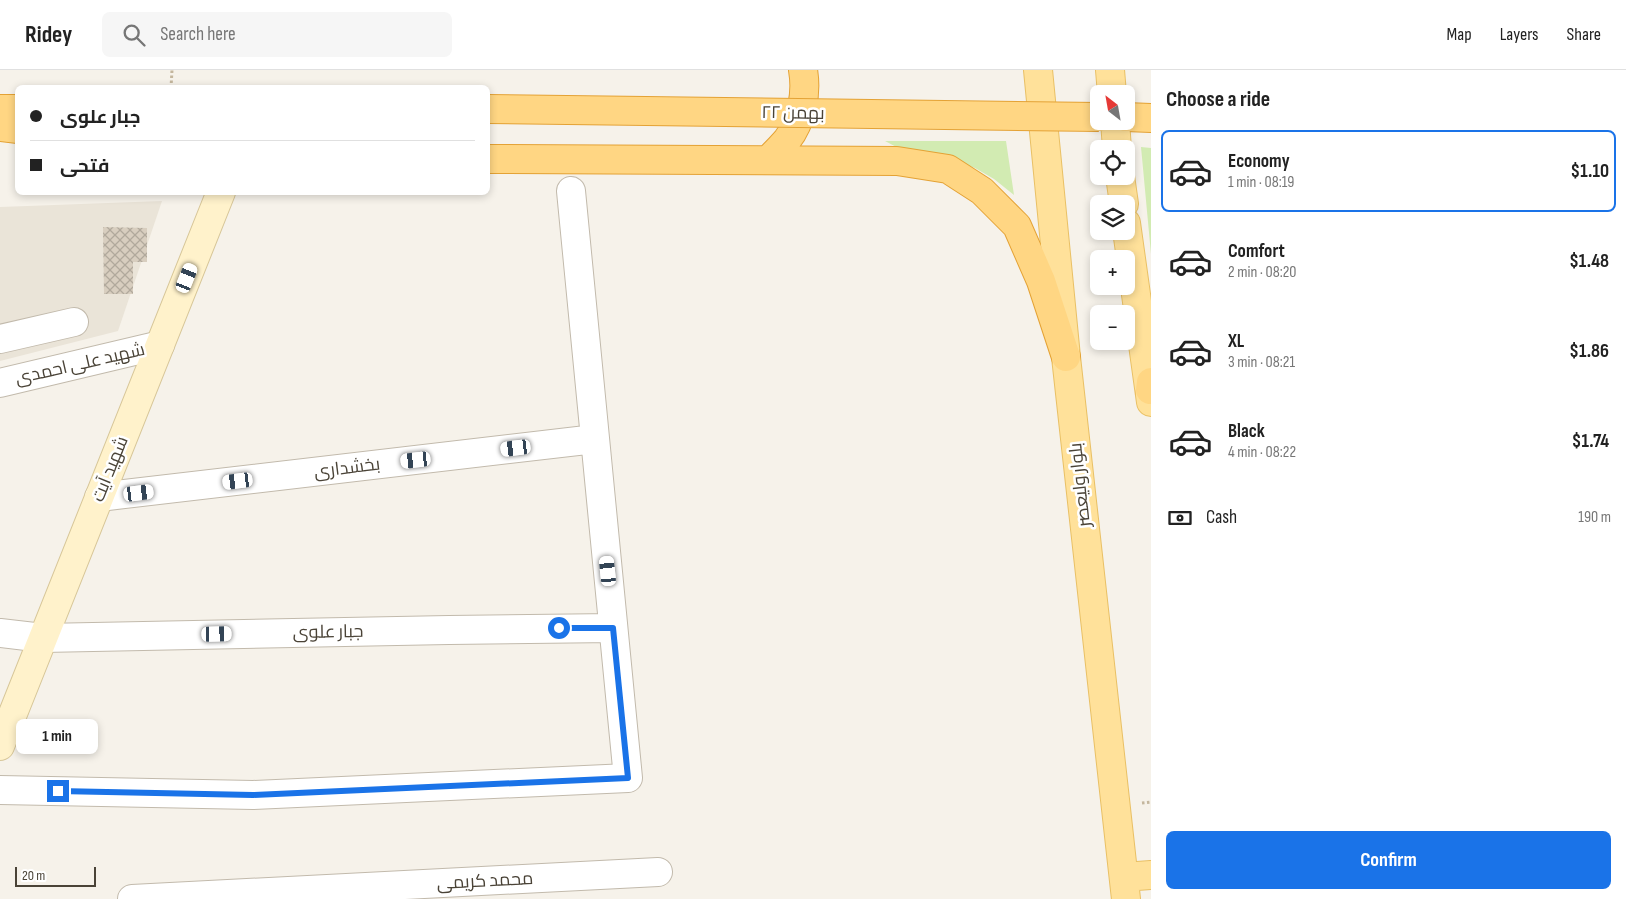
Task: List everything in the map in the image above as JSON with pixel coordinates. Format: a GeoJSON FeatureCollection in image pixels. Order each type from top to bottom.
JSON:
{"type":"FeatureCollection","features":[{"type":"Feature","properties":{"kind":"highway"},"geometry":{"type":"LineString","coordinates":[[768,160],[788,139],[801,113],[805,84],[803,70]]}},
{"type":"Feature","properties":{"kind":"highway"},"geometry":{"type":"LineString","coordinates":[[0,109],[15,109]]}},
{"type":"Feature","properties":{"kind":"highway","name":"۲۲ بهمن"},"geometry":{"type":"LineString","coordinates":[[490,109],[1090,117]]}},
{"type":"Feature","properties":{"kind":"highway"},"geometry":{"type":"LineString","coordinates":[[1135,117],[1151,118]]}},
{"type":"Feature","properties":{"kind":"highway"},"geometry":{"type":"LineString","coordinates":[[0,126],[15,128]]}},
{"type":"Feature","properties":{"kind":"highway"},"geometry":{"type":"LineString","coordinates":[[490,159],[897,161],[948,169],[982,191],[1016,226],[1041,281],[1066,357]]}},
{"type":"Feature","properties":{"kind":"main road","name":"بلوار ولیعصر"},"geometry":{"type":"LineString","coordinates":[[1038,70],[1066,357],[1125,888]]}},
{"type":"Feature","properties":{"kind":"main road"},"geometry":{"type":"LineString","coordinates":[[1110,70],[1111,85]]}},
{"type":"Feature","properties":{"kind":"main road","name":"شهید آیت"},"geometry":{"type":"LineString","coordinates":[[0,746],[220,195]]}},
{"type":"Feature","properties":{"kind":"main road"},"geometry":{"type":"LineString","coordinates":[[1128,240],[1150,391]]}},
{"type":"Feature","properties":{"kind":"main road"},"geometry":{"type":"LineString","coordinates":[[1125,888],[1151,875]]}},
{"type":"Feature","properties":{"kind":"street"},"geometry":{"type":"LineString","coordinates":[[0,790],[253,795],[628,778],[571,191]]}},
{"type":"Feature","properties":{"kind":"street"},"geometry":{"type":"LineString","coordinates":[[0,338],[74,322]]}},
{"type":"Feature","properties":{"kind":"street","name":"شهید علی احمدی"},"geometry":{"type":"LineString","coordinates":[[0,383],[160,346]]}},
{"type":"Feature","properties":{"kind":"street","name":"بخشداری"},"geometry":{"type":"LineString","coordinates":[[99,497],[595,439]]}},
{"type":"Feature","properties":{"kind":"street","name":"جبار علوی"},"geometry":{"type":"LineString","coordinates":[[0,633],[43,638],[613,628]]}},
{"type":"Feature","properties":{"kind":"street","name":"محمد کریمی"},"geometry":{"type":"LineString","coordinates":[[132,899],[658,872]]}},
{"type":"Feature","properties":{"kind":"path"},"geometry":{"type":"LineString","coordinates":[[171,85],[172,70]]}},
{"type":"Feature","properties":{"kind":"shaded area"},"geometry":{"type":"Polygon","coordinates":[[[162,201],[118,331],[0,361],[0,207],[162,201]]]}},
{"type":"Feature","properties":{"kind":"green space"},"geometry":{"type":"Polygon","coordinates":[[[885,141],[1006,141],[1014,195],[994,179],[975,168],[941,155],[902,150],[885,141]]]}},
{"type":"Feature","properties":{"kind":"green space"},"geometry":{"type":"Polygon","coordinates":[[[1141,147],[1151,148],[1151,254],[1141,147]]]}},
{"type":"Feature","properties":{"kind":"building"},"geometry":{"type":"Polygon","coordinates":[[[103,227],[147,228],[147,262],[133,262],[133,294],[104,294],[103,227]]]}},
{"type":"Feature","properties":{"kind":"route"},"geometry":{"type":"LineString","coordinates":[[58,791],[253,795],[628,778],[613,628],[559,628]]}}]}
